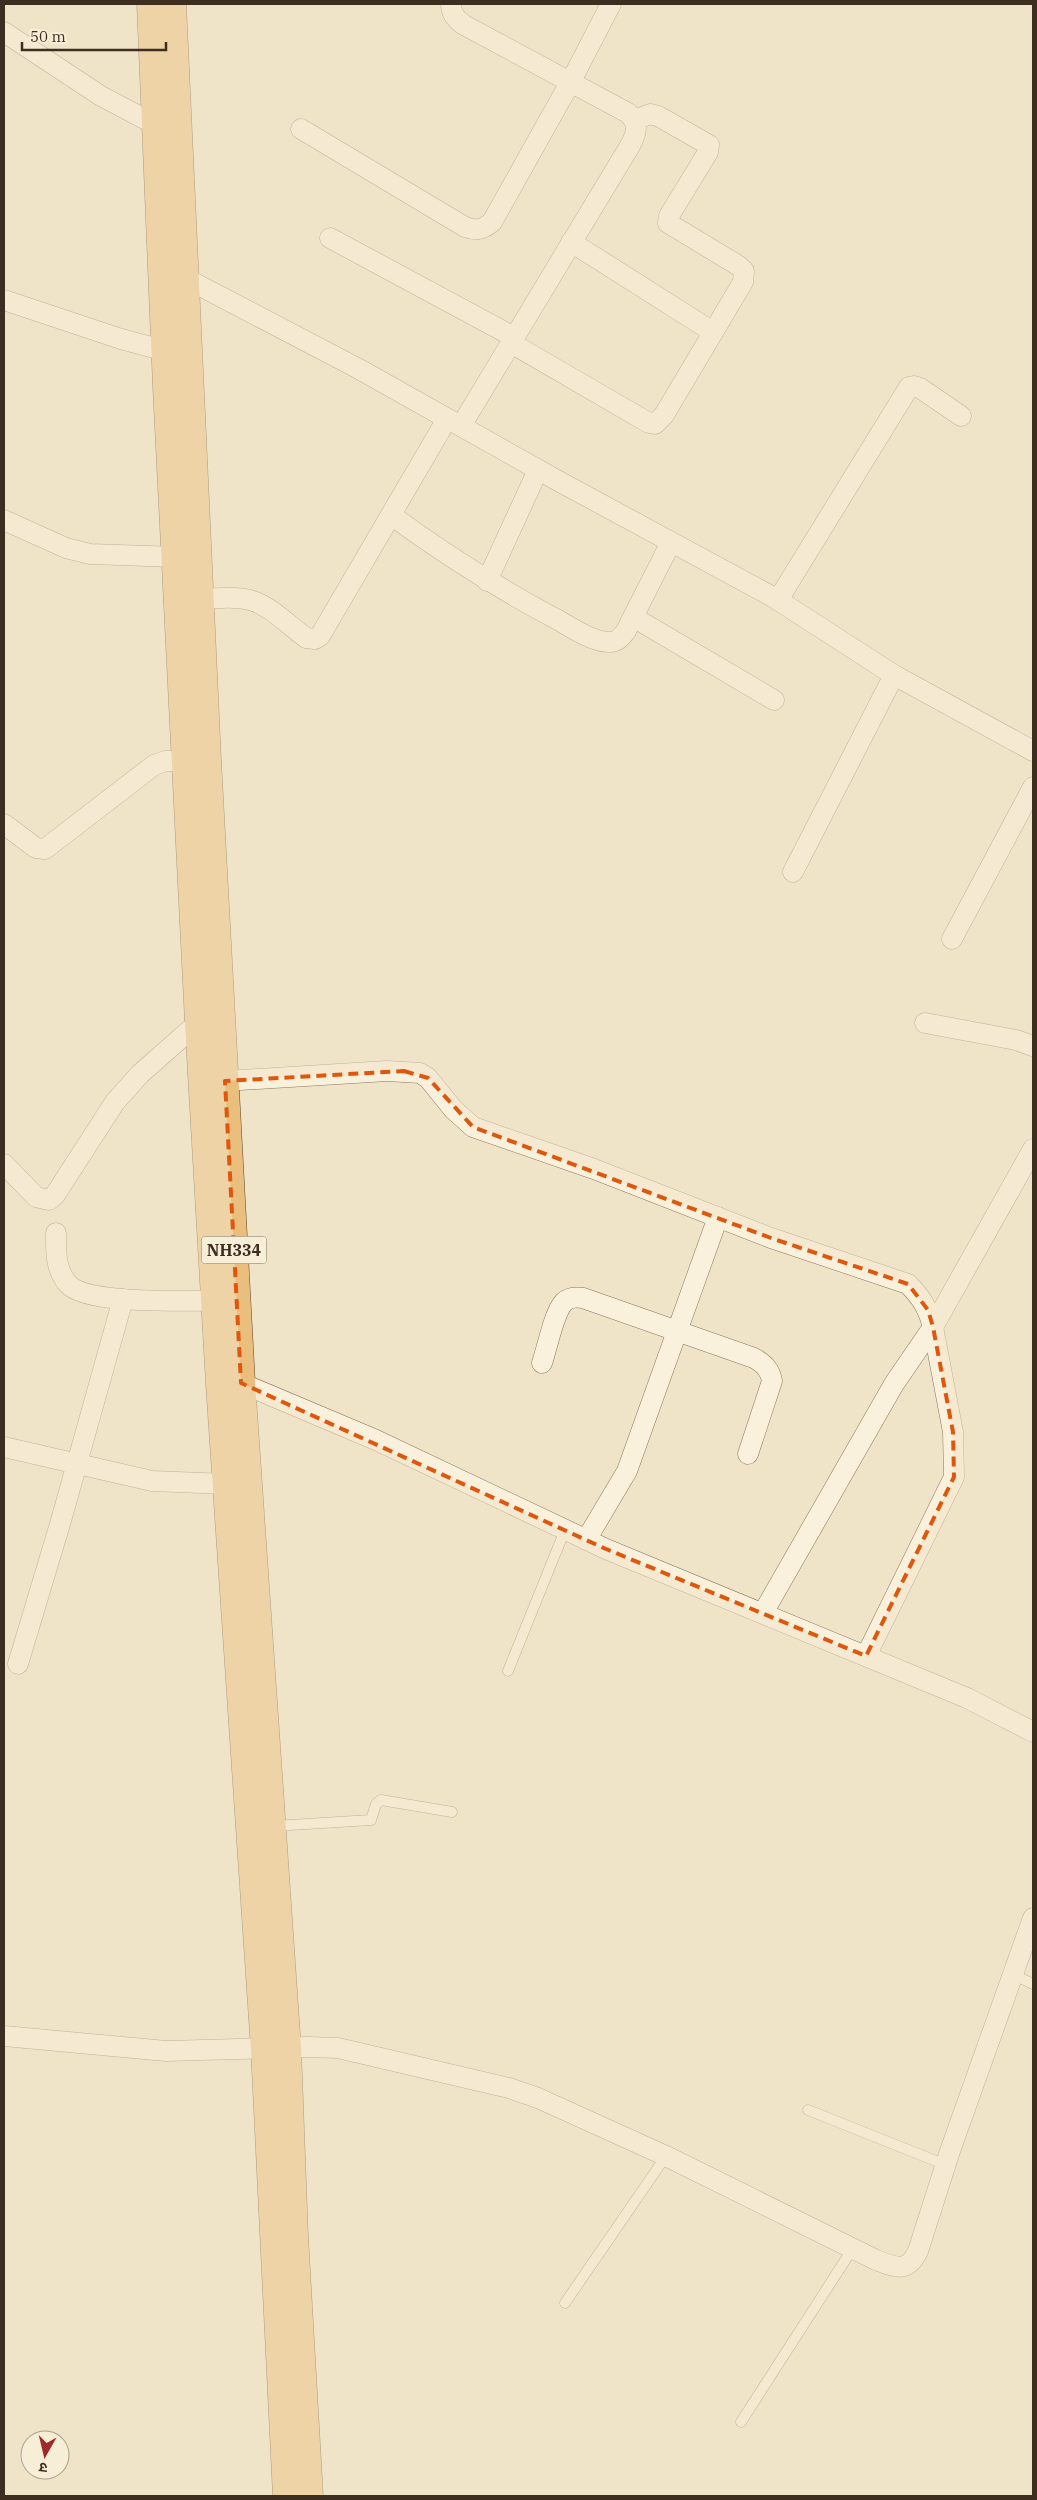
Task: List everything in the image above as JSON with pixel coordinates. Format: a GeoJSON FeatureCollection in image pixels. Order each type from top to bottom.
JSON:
{"type":"FeatureCollection","features":[{"type":"Feature","properties":{"kind":"highway","name":"NH334"},"geometry":{"type":"LineString","coordinates":[[151,4],[185,761],[215,1301],[227,1484],[294,2236],[309,2496]]}},
{"type":"Feature","properties":{"kind":"highway","name":"NH334"},"geometry":{"type":"LineString","coordinates":[[172,4],[200,600],[241,1383],[273,1826],[276,2049],[287,2496]]}},
{"type":"Feature","properties":{"kind":"street"},"geometry":{"type":"LineString","coordinates":[[200,600],[228,596],[253,600],[306,638],[315,639],[324,632],[391,515],[512,340],[631,144],[637,127],[635,120],[571,81],[464,25],[456,19],[451,11],[451,4]]}},
{"type":"Feature","properties":{"kind":"street"},"geometry":{"type":"LineString","coordinates":[[301,129],[465,227],[475,230],[483,229],[492,222],[571,81],[611,4]]}},
{"type":"Feature","properties":{"kind":"street"},"geometry":{"type":"LineString","coordinates":[[4,32],[101,96],[156,125]]}},
{"type":"Feature","properties":{"kind":"street"},"geometry":{"type":"LineString","coordinates":[[330,238],[512,340],[649,423],[655,424],[664,415],[743,282],[744,271],[671,226],[667,220],[708,152],[709,145],[658,116],[650,114],[635,120]]}},
{"type":"Feature","properties":{"kind":"street"},"geometry":{"type":"LineString","coordinates":[[571,242],[713,332]]}},
{"type":"Feature","properties":{"kind":"street"},"geometry":{"type":"LineString","coordinates":[[185,278],[360,369],[538,470],[778,600],[894,675],[1033,750]]}},
{"type":"Feature","properties":{"kind":"street"},"geometry":{"type":"LineString","coordinates":[[4,300],[121,339],[166,351]]}},
{"type":"Feature","properties":{"kind":"street"},"geometry":{"type":"LineString","coordinates":[[778,600],[909,387],[920,388],[961,416]]}},
{"type":"Feature","properties":{"kind":"street"},"geometry":{"type":"LineString","coordinates":[[487,581],[538,470]]}},
{"type":"Feature","properties":{"kind":"street"},"geometry":{"type":"LineString","coordinates":[[391,515],[487,581],[601,641],[610,643],[619,639],[633,617],[671,542]]}},
{"type":"Feature","properties":{"kind":"street"},"geometry":{"type":"LineString","coordinates":[[4,520],[66,548],[90,554],[176,557]]}},
{"type":"Feature","properties":{"kind":"street"},"geometry":{"type":"LineString","coordinates":[[633,617],[774,700]]}},
{"type":"Feature","properties":{"kind":"street"},"geometry":{"type":"LineString","coordinates":[[793,872],[894,675]]}},
{"type":"Feature","properties":{"kind":"street"},"geometry":{"type":"LineString","coordinates":[[4,824],[36,848],[45,849],[154,765],[165,761],[185,761]]}},
{"type":"Feature","properties":{"kind":"street"},"geometry":{"type":"LineString","coordinates":[[952,939],[1033,787]]}},
{"type":"Feature","properties":{"kind":"street"},"geometry":{"type":"LineString","coordinates":[[4,1164],[36,1197],[49,1200],[55,1195],[115,1102],[140,1074],[199,1022]]}},
{"type":"Feature","properties":{"kind":"street"},"geometry":{"type":"LineString","coordinates":[[925,1024],[1016,1040],[1033,1046]]}},
{"type":"Feature","properties":{"kind":"street"},"geometry":{"type":"LineString","coordinates":[[225,1080],[387,1071],[420,1073],[428,1078],[457,1114],[473,1127],[771,1238],[908,1284],[920,1296],[928,1310],[933,1327],[953,1432],[954,1477],[866,1656]]}},
{"type":"Feature","properties":{"kind":"street"},"geometry":{"type":"LineString","coordinates":[[763,1613],[894,1384],[933,1327],[1033,1149]]}},
{"type":"Feature","properties":{"kind":"street"},"geometry":{"type":"LineString","coordinates":[[586,1540],[627,1471],[718,1217]]}},
{"type":"Feature","properties":{"kind":"street"},"geometry":{"type":"LineString","coordinates":[[56,1233],[56,1257],[60,1273],[69,1286],[90,1295],[215,1301]]}},
{"type":"Feature","properties":{"kind":"street"},"geometry":{"type":"LineString","coordinates":[[542,1363],[559,1311],[564,1302],[572,1297],[583,1298],[754,1358],[770,1372],[770,1392],[748,1454]]}},
{"type":"Feature","properties":{"kind":"street"},"geometry":{"type":"LineString","coordinates":[[18,1664],[76,1466],[122,1298]]}},
{"type":"Feature","properties":{"kind":"street"},"geometry":{"type":"LineString","coordinates":[[241,1383],[376,1440],[586,1540],[967,1698],[1033,1732]]}},
{"type":"Feature","properties":{"kind":"street"},"geometry":{"type":"LineString","coordinates":[[4,1447],[76,1466],[152,1481],[227,1484]]}},
{"type":"Feature","properties":{"kind":"street"},"geometry":{"type":"LineString","coordinates":[[4,2036],[166,2051],[308,2047],[338,2048],[509,2088],[538,2098],[666,2156],[894,2267],[904,2267],[913,2262],[1033,1918]]}},
{"type":"Feature","properties":{"kind":"lane"},"geometry":{"type":"LineString","coordinates":[[508,1671],[565,1530]]}},
{"type":"Feature","properties":{"kind":"lane"},"geometry":{"type":"LineString","coordinates":[[273,1826],[371,1820],[376,1804],[381,1800],[452,1812]]}},
{"type":"Feature","properties":{"kind":"lane"},"geometry":{"type":"LineString","coordinates":[[1014,1975],[1033,1984]]}},
{"type":"Feature","properties":{"kind":"lane"},"geometry":{"type":"LineString","coordinates":[[808,2110],[946,2165]]}},
{"type":"Feature","properties":{"kind":"lane"},"geometry":{"type":"LineString","coordinates":[[565,2303],[666,2156]]}},
{"type":"Feature","properties":{"kind":"lane"},"geometry":{"type":"LineString","coordinates":[[741,2422],[853,2248]]}},
{"type":"Feature","properties":{"kind":"highlighted area"},"geometry":{"type":"Polygon","coordinates":[[[404,1071],[428,1078],[473,1127],[771,1238],[908,1284],[928,1310],[933,1327],[953,1432],[954,1477],[866,1656],[606,1549],[241,1383],[225,1081],[404,1071]]]}}]}
